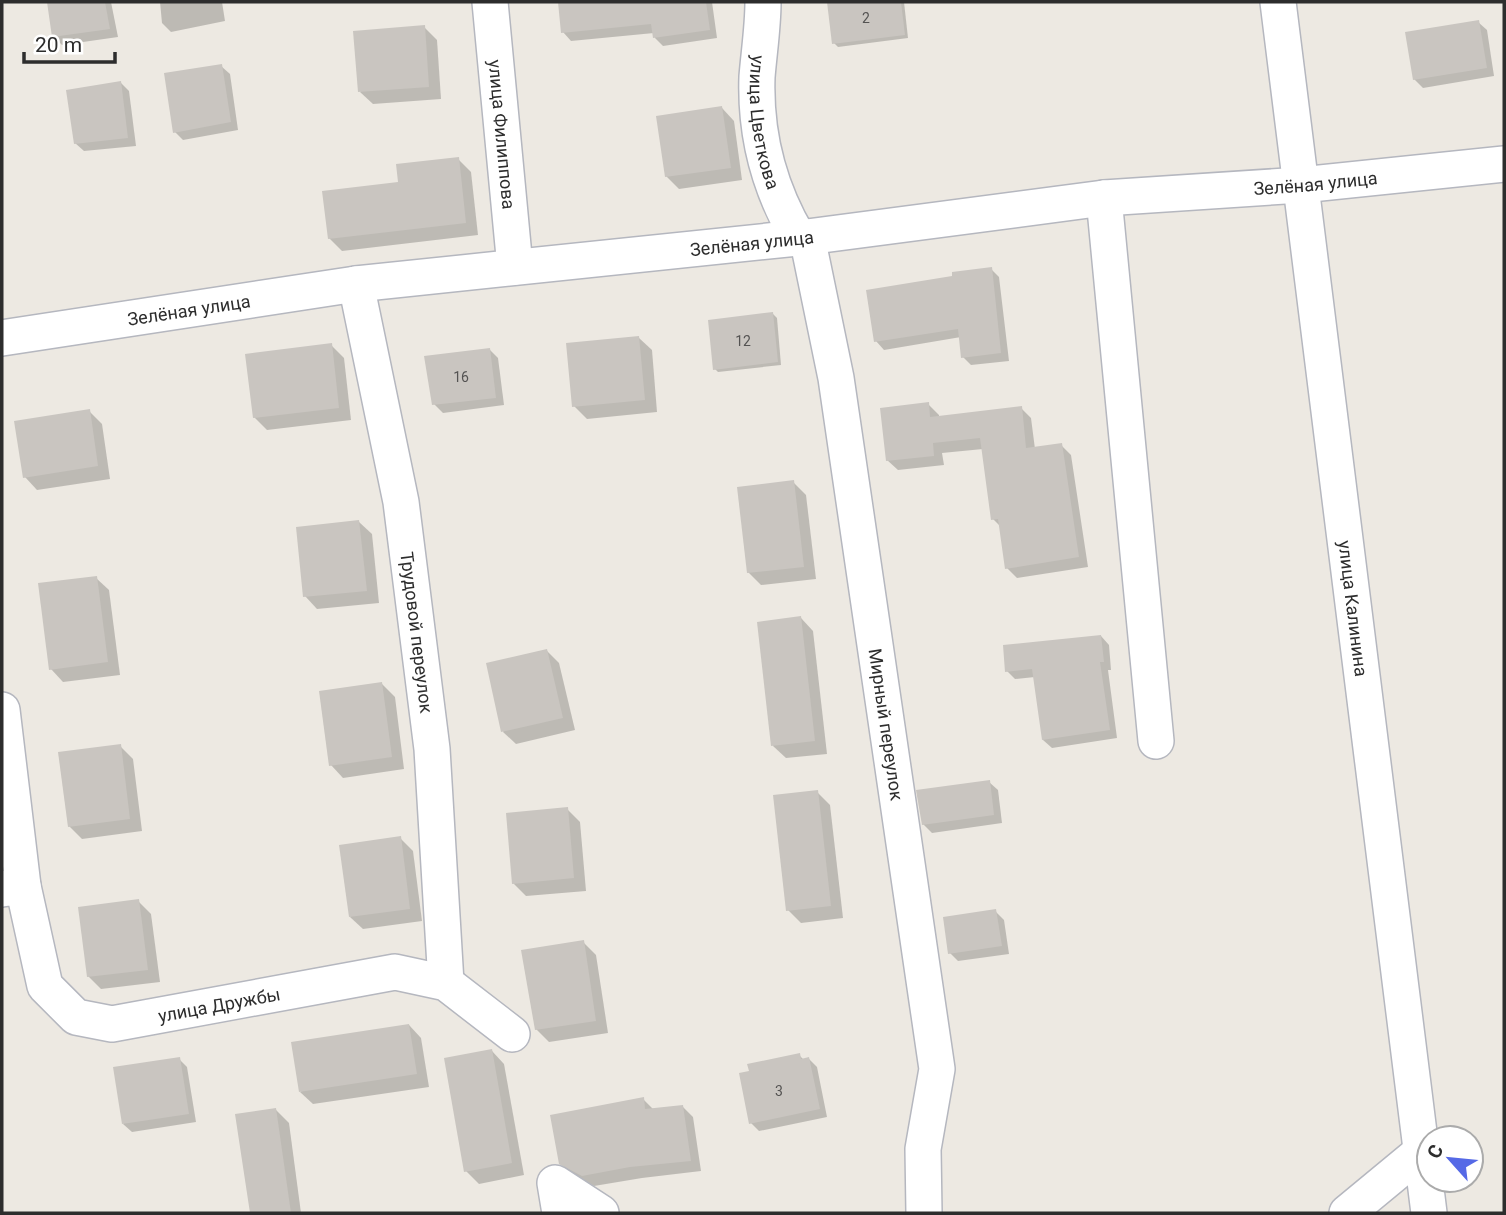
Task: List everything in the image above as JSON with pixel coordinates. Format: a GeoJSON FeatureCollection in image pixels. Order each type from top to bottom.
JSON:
{"type":"FeatureCollection","features":[{"type":"Feature","properties":{"kind":"street","name":"улица Филиппова"},"geometry":{"type":"LineString","coordinates":[[490,2],[515,267]]}},
{"type":"Feature","properties":{"kind":"street","name":"улица Цветкова"},"geometry":{"type":"LineString","coordinates":[[763,2],[757,77],[758,131],[781,210],[802,237]]}},
{"type":"Feature","properties":{"kind":"street","name":"улица Калинина"},"geometry":{"type":"LineString","coordinates":[[1278,2],[1419,1124]]}},
{"type":"Feature","properties":{"kind":"street","name":"Зелёная улица"},"geometry":{"type":"LineString","coordinates":[[2,338],[356,284],[802,237],[1104,198],[1301,185],[1504,164]]}},
{"type":"Feature","properties":{"kind":"street"},"geometry":{"type":"LineString","coordinates":[[1104,198],[1156,741]]}},
{"type":"Feature","properties":{"kind":"street","name":"Мирный переулок"},"geometry":{"type":"LineString","coordinates":[[802,237],[836,378],[937,1069],[923,1149],[924,1213]]}},
{"type":"Feature","properties":{"kind":"street","name":"Трудовой переулок"},"geometry":{"type":"LineString","coordinates":[[356,284],[401,502],[432,749],[446,983]]}},
{"type":"Feature","properties":{"kind":"street","name":"улица Дружбы"},"geometry":{"type":"LineString","coordinates":[[2,710],[12,888],[45,986],[76,1017],[112,1024],[394,972],[446,983],[512,1034]]}},
{"type":"Feature","properties":{"kind":"street"},"geometry":{"type":"LineString","coordinates":[[1347,1213],[1415,1157]]}},
{"type":"Feature","properties":{"kind":"street"},"geometry":{"type":"LineString","coordinates":[[560,1213],[555,1184],[601,1213]]}},
{"type":"Feature","properties":{"kind":"street","name":"улица Калинина"},"geometry":{"type":"LineString","coordinates":[[1427,1194],[1429,1213]]}},
{"type":"Feature","properties":{"kind":"building"},"geometry":{"type":"Polygon","coordinates":[[[47,2],[105,2],[110,29],[52,37],[47,2]]]}},
{"type":"Feature","properties":{"kind":"building"},"geometry":{"type":"Polygon","coordinates":[[[558,2],[706,2],[710,30],[653,38],[651,24],[561,33],[558,2]]]}},
{"type":"Feature","properties":{"kind":"building"},"geometry":{"type":"Polygon","coordinates":[[[827,2],[901,2],[905,35],[832,44],[827,2]]]}},
{"type":"Feature","properties":{"kind":"building"},"geometry":{"type":"Polygon","coordinates":[[[1479,20],[1487,68],[1413,80],[1405,32],[1479,20]]]}},
{"type":"Feature","properties":{"kind":"building"},"geometry":{"type":"Polygon","coordinates":[[[425,25],[429,87],[358,92],[353,31],[425,25]]]}},
{"type":"Feature","properties":{"kind":"building"},"geometry":{"type":"Polygon","coordinates":[[[222,64],[231,122],[173,133],[164,73],[222,64]]]}},
{"type":"Feature","properties":{"kind":"building"},"geometry":{"type":"Polygon","coordinates":[[[121,81],[128,138],[74,144],[66,90],[121,81]]]}},
{"type":"Feature","properties":{"kind":"building"},"geometry":{"type":"Polygon","coordinates":[[[722,106],[731,168],[665,177],[656,116],[722,106]]]}},
{"type":"Feature","properties":{"kind":"building"},"geometry":{"type":"Polygon","coordinates":[[[459,157],[466,223],[328,239],[322,191],[398,182],[396,164],[459,157]]]}},
{"type":"Feature","properties":{"kind":"building"},"geometry":{"type":"Polygon","coordinates":[[[992,267],[1001,353],[961,358],[958,329],[874,342],[866,290],[952,276],[952,272],[992,267]]]}},
{"type":"Feature","properties":{"kind":"building"},"geometry":{"type":"Polygon","coordinates":[[[773,312],[778,362],[713,370],[708,320],[773,312]]]}},
{"type":"Feature","properties":{"kind":"building"},"geometry":{"type":"Polygon","coordinates":[[[639,336],[645,400],[572,407],[566,343],[639,336]]]}},
{"type":"Feature","properties":{"kind":"building"},"geometry":{"type":"Polygon","coordinates":[[[332,343],[339,408],[253,418],[245,354],[332,343]]]}},
{"type":"Feature","properties":{"kind":"building"},"geometry":{"type":"Polygon","coordinates":[[[490,348],[496,398],[432,405],[424,356],[490,348]]]}},
{"type":"Feature","properties":{"kind":"building"},"geometry":{"type":"Polygon","coordinates":[[[929,402],[930,417],[1022,406],[1026,448],[1062,443],[1079,557],[1005,569],[998,519],[991,520],[980,438],[933,443],[934,456],[886,461],[880,408],[929,402]]]}},
{"type":"Feature","properties":{"kind":"building"},"geometry":{"type":"Polygon","coordinates":[[[90,409],[98,466],[23,478],[14,421],[90,409]]]}},
{"type":"Feature","properties":{"kind":"building"},"geometry":{"type":"Polygon","coordinates":[[[794,480],[804,567],[747,573],[737,487],[794,480]]]}},
{"type":"Feature","properties":{"kind":"building"},"geometry":{"type":"Polygon","coordinates":[[[359,520],[367,591],[303,597],[296,527],[359,520]]]}},
{"type":"Feature","properties":{"kind":"building"},"geometry":{"type":"Polygon","coordinates":[[[97,576],[108,662],[49,670],[38,583],[97,576]]]}},
{"type":"Feature","properties":{"kind":"building"},"geometry":{"type":"Polygon","coordinates":[[[801,616],[815,741],[771,746],[757,622],[801,616]]]}},
{"type":"Feature","properties":{"kind":"building"},"geometry":{"type":"Polygon","coordinates":[[[1101,635],[1104,662],[1100,662],[1110,730],[1042,740],[1032,669],[1005,672],[1003,645],[1101,635]]]}},
{"type":"Feature","properties":{"kind":"building"},"geometry":{"type":"Polygon","coordinates":[[[547,649],[563,718],[501,732],[486,663],[547,649]]]}},
{"type":"Feature","properties":{"kind":"building"},"geometry":{"type":"Polygon","coordinates":[[[382,682],[392,757],[329,766],[319,691],[382,682]]]}},
{"type":"Feature","properties":{"kind":"building"},"geometry":{"type":"Polygon","coordinates":[[[121,744],[130,819],[68,827],[58,752],[121,744]]]}},
{"type":"Feature","properties":{"kind":"building"},"geometry":{"type":"Polygon","coordinates":[[[990,780],[994,815],[922,825],[916,790],[990,780]]]}},
{"type":"Feature","properties":{"kind":"building"},"geometry":{"type":"Polygon","coordinates":[[[818,790],[831,906],[786,911],[773,795],[818,790]]]}},
{"type":"Feature","properties":{"kind":"building"},"geometry":{"type":"Polygon","coordinates":[[[568,807],[574,878],[512,884],[506,813],[568,807]]]}},
{"type":"Feature","properties":{"kind":"building"},"geometry":{"type":"Polygon","coordinates":[[[401,836],[410,909],[349,917],[339,845],[401,836]]]}},
{"type":"Feature","properties":{"kind":"building"},"geometry":{"type":"Polygon","coordinates":[[[139,899],[148,970],[87,977],[78,907],[139,899]]]}},
{"type":"Feature","properties":{"kind":"building"},"geometry":{"type":"Polygon","coordinates":[[[996,909],[1002,946],[948,954],[943,917],[996,909]]]}},
{"type":"Feature","properties":{"kind":"building"},"geometry":{"type":"Polygon","coordinates":[[[584,940],[596,1021],[535,1030],[521,950],[584,940]]]}},
{"type":"Feature","properties":{"kind":"building"},"geometry":{"type":"Polygon","coordinates":[[[409,1024],[417,1074],[299,1092],[291,1042],[409,1024]]]}},
{"type":"Feature","properties":{"kind":"building"},"geometry":{"type":"Polygon","coordinates":[[[492,1049],[512,1163],[464,1172],[444,1058],[492,1049]]]}},
{"type":"Feature","properties":{"kind":"building"},"geometry":{"type":"Polygon","coordinates":[[[800,1053],[801,1059],[809,1057],[820,1109],[749,1124],[739,1073],[749,1071],[747,1064],[800,1053]]]}},
{"type":"Feature","properties":{"kind":"building"},"geometry":{"type":"Polygon","coordinates":[[[180,1057],[189,1114],[122,1124],[113,1067],[180,1057]]]}},
{"type":"Feature","properties":{"kind":"building"},"geometry":{"type":"Polygon","coordinates":[[[644,1097],[645,1109],[683,1105],[691,1161],[630,1167],[582,1176],[559,1164],[550,1115],[644,1097]]]}},
{"type":"Feature","properties":{"kind":"building"},"geometry":{"type":"Polygon","coordinates":[[[276,1108],[291,1213],[250,1213],[235,1114],[276,1108]]]}}]}
